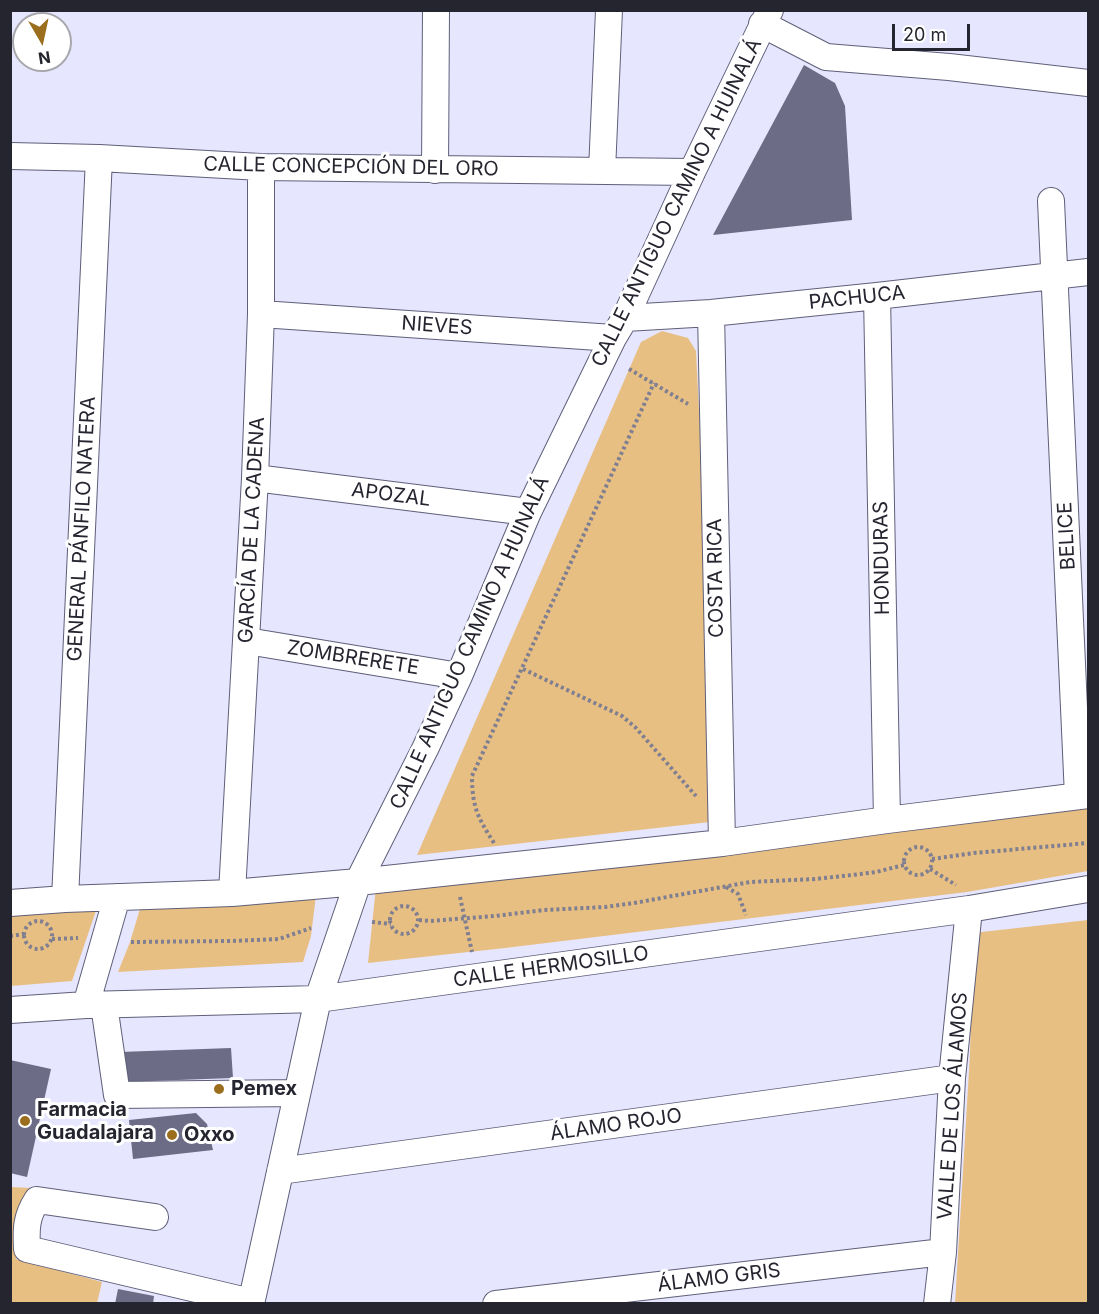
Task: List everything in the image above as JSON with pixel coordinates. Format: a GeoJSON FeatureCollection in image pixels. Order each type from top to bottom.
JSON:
{"type":"FeatureCollection","features":[{"type":"Feature","properties":{"kind":"street"},"geometry":{"type":"LineString","coordinates":[[435,170],[436,10]]}},
{"type":"Feature","properties":{"kind":"street"},"geometry":{"type":"LineString","coordinates":[[602,171],[609,10]]}},
{"type":"Feature","properties":{"kind":"street"},"geometry":{"type":"LineString","coordinates":[[766,17],[826,57],[949,67],[1089,84]]}},
{"type":"Feature","properties":{"kind":"street","name":"CALLE ANTIGUO CAMINO A HUINALÁ"},"geometry":{"type":"LineString","coordinates":[[251,1303],[318,999],[358,882],[426,748],[528,512],[619,328],[766,17]]}},
{"type":"Feature","properties":{"kind":"street","name":"CALLE CONCEPCIÓN DEL ORO"},"geometry":{"type":"LineString","coordinates":[[10,156],[99,158],[261,167],[692,172]]}},
{"type":"Feature","properties":{"kind":"street","name":"GENERAL PÁNFILO NATERA"},"geometry":{"type":"LineString","coordinates":[[65,899],[99,158]]}},
{"type":"Feature","properties":{"kind":"street","name":"GARCÍA DE LA CADENA"},"geometry":{"type":"LineString","coordinates":[[232,893],[255,478],[261,314],[261,167]]}},
{"type":"Feature","properties":{"kind":"street","name":"BELICE"},"geometry":{"type":"LineString","coordinates":[[1051,201],[1083,796]]}},
{"type":"Feature","properties":{"kind":"street","name":"PACHUCA"},"geometry":{"type":"LineString","coordinates":[[619,328],[711,313],[1089,272]]}},
{"type":"Feature","properties":{"kind":"street","name":"HONDURAS"},"geometry":{"type":"LineString","coordinates":[[877,296],[887,820]]}},
{"type":"Feature","properties":{"kind":"street","name":"COSTA RICA"},"geometry":{"type":"LineString","coordinates":[[711,313],[722,843]]}},
{"type":"Feature","properties":{"kind":"street","name":"NIEVES"},"geometry":{"type":"LineString","coordinates":[[261,314],[619,328]]}},
{"type":"Feature","properties":{"kind":"street","name":"APOZAL"},"geometry":{"type":"LineString","coordinates":[[255,478],[528,512]]}},
{"type":"Feature","properties":{"kind":"street","name":"ZOMBRERETE"},"geometry":{"type":"LineString","coordinates":[[247,641],[459,676]]}},
{"type":"Feature","properties":{"kind":"street"},"geometry":{"type":"LineString","coordinates":[[10,903],[232,893],[358,882],[722,843],[1083,796]]}},
{"type":"Feature","properties":{"kind":"street","name":"CALLE HERMOSILLO"},"geometry":{"type":"LineString","coordinates":[[10,1010],[95,1005],[318,999],[969,909],[1089,889]]}},
{"type":"Feature","properties":{"kind":"street"},"geometry":{"type":"LineString","coordinates":[[117,897],[95,1005],[117,1095],[297,1093]]}},
{"type":"Feature","properties":{"kind":"street","name":"VALLE DE LOS ÁLAMOS"},"geometry":{"type":"LineString","coordinates":[[937,1304],[943,1252],[952,1078],[969,909]]}},
{"type":"Feature","properties":{"kind":"street","name":"ÁLAMO ROJO"},"geometry":{"type":"LineString","coordinates":[[280,1171],[952,1078]]}},
{"type":"Feature","properties":{"kind":"street"},"geometry":{"type":"LineString","coordinates":[[154,1217],[37,1200],[30,1212],[26,1230],[27,1249],[251,1303]]}},
{"type":"Feature","properties":{"kind":"street","name":"ÁLAMO GRIS"},"geometry":{"type":"LineString","coordinates":[[496,1304],[943,1252]]}},
{"type":"Feature","properties":{"kind":"path"},"geometry":{"type":"LineString","coordinates":[[629,369],[690,405]]}},
{"type":"Feature","properties":{"kind":"path"},"geometry":{"type":"LineString","coordinates":[[496,846],[475,807],[472,776],[654,383]]}},
{"type":"Feature","properties":{"kind":"path"},"geometry":{"type":"LineString","coordinates":[[523,669],[622,717],[642,735],[697,798]]}},
{"type":"Feature","properties":{"kind":"path"},"geometry":{"type":"LineString","coordinates":[[932,859],[1089,843]]}},
{"type":"Feature","properties":{"kind":"path"},"geometry":{"type":"LineString","coordinates":[[915,848],[925,849],[932,859],[930,869],[924,874],[915,875],[904,865],[908,851],[915,848]]}},
{"type":"Feature","properties":{"kind":"path"},"geometry":{"type":"LineString","coordinates":[[419,920],[605,907],[659,900],[750,882],[815,879],[868,873],[904,865]]}},
{"type":"Feature","properties":{"kind":"path"},"geometry":{"type":"LineString","coordinates":[[930,869],[958,886]]}},
{"type":"Feature","properties":{"kind":"path"},"geometry":{"type":"LineString","coordinates":[[726,887],[738,894],[748,919]]}},
{"type":"Feature","properties":{"kind":"path"},"geometry":{"type":"LineString","coordinates":[[459,889],[472,952]]}},
{"type":"Feature","properties":{"kind":"path"},"geometry":{"type":"LineString","coordinates":[[402,907],[413,910],[419,920],[414,931],[406,934],[395,930],[391,924],[391,915],[394,910],[402,907]]}},
{"type":"Feature","properties":{"kind":"path"},"geometry":{"type":"LineString","coordinates":[[42,922],[50,927],[52,939],[48,946],[36,949],[28,946],[24,934],[31,923],[42,922]]}},
{"type":"Feature","properties":{"kind":"path"},"geometry":{"type":"LineString","coordinates":[[372,922],[391,924]]}},
{"type":"Feature","properties":{"kind":"path"},"geometry":{"type":"LineString","coordinates":[[130,942],[279,939],[311,928]]}},
{"type":"Feature","properties":{"kind":"path"},"geometry":{"type":"LineString","coordinates":[[10,936],[24,934]]}},
{"type":"Feature","properties":{"kind":"path"},"geometry":{"type":"LineString","coordinates":[[52,939],[87,938]]}},
{"type":"Feature","properties":{"kind":"shaded area"},"geometry":{"type":"Polygon","coordinates":[[[662,331],[688,338],[696,351],[719,821],[417,855],[641,342],[662,331]]]}},
{"type":"Feature","properties":{"kind":"shaded area"},"geometry":{"type":"Polygon","coordinates":[[[1088,799],[1088,871],[967,892],[368,963],[376,887],[1088,799]]]}},
{"type":"Feature","properties":{"kind":"shaded area"},"geometry":{"type":"Polygon","coordinates":[[[316,895],[311,936],[303,962],[118,972],[142,902],[316,895]]]}},
{"type":"Feature","properties":{"kind":"shaded area"},"geometry":{"type":"Polygon","coordinates":[[[98,905],[72,981],[11,986],[11,911],[98,905]]]}},
{"type":"Feature","properties":{"kind":"shaded area"},"geometry":{"type":"Polygon","coordinates":[[[1088,920],[1088,1303],[955,1304],[970,1054],[973,933],[1088,920]]]}},
{"type":"Feature","properties":{"kind":"shaded area"},"geometry":{"type":"Polygon","coordinates":[[[11,1187],[31,1188],[16,1259],[102,1282],[97,1303],[11,1304],[11,1187]]]}},
{"type":"Feature","properties":{"kind":"building"},"geometry":{"type":"Polygon","coordinates":[[[804,65],[835,83],[845,106],[852,220],[713,235],[804,65]]]}},
{"type":"Feature","properties":{"kind":"building"},"geometry":{"type":"Polygon","coordinates":[[[231,1048],[233,1078],[123,1082],[120,1052],[231,1048]]]}},
{"type":"Feature","properties":{"kind":"building","name":"Farmacia Guadalajara"},"geometry":{"type":"Polygon","coordinates":[[[10,1060],[51,1069],[27,1177],[10,1173],[10,1060]]]}},
{"type":"Feature","properties":{"kind":"building"},"geometry":{"type":"Polygon","coordinates":[[[196,1113],[207,1124],[213,1150],[133,1159],[129,1120],[196,1113]]]}},
{"type":"Feature","properties":{"kind":"building"},"geometry":{"type":"Polygon","coordinates":[[[118,1289],[154,1296],[153,1304],[115,1304],[118,1289]]]}},
{"type":"Feature","properties":{"kind":"place","name":"Pemex"},"geometry":{"type":"Point","coordinates":[219,1089]}},
{"type":"Feature","properties":{"kind":"place","name":"Farmacia Guadalajara"},"geometry":{"type":"Point","coordinates":[25,1121]}},
{"type":"Feature","properties":{"kind":"place","name":"Oxxo"},"geometry":{"type":"Point","coordinates":[172,1135]}}]}
